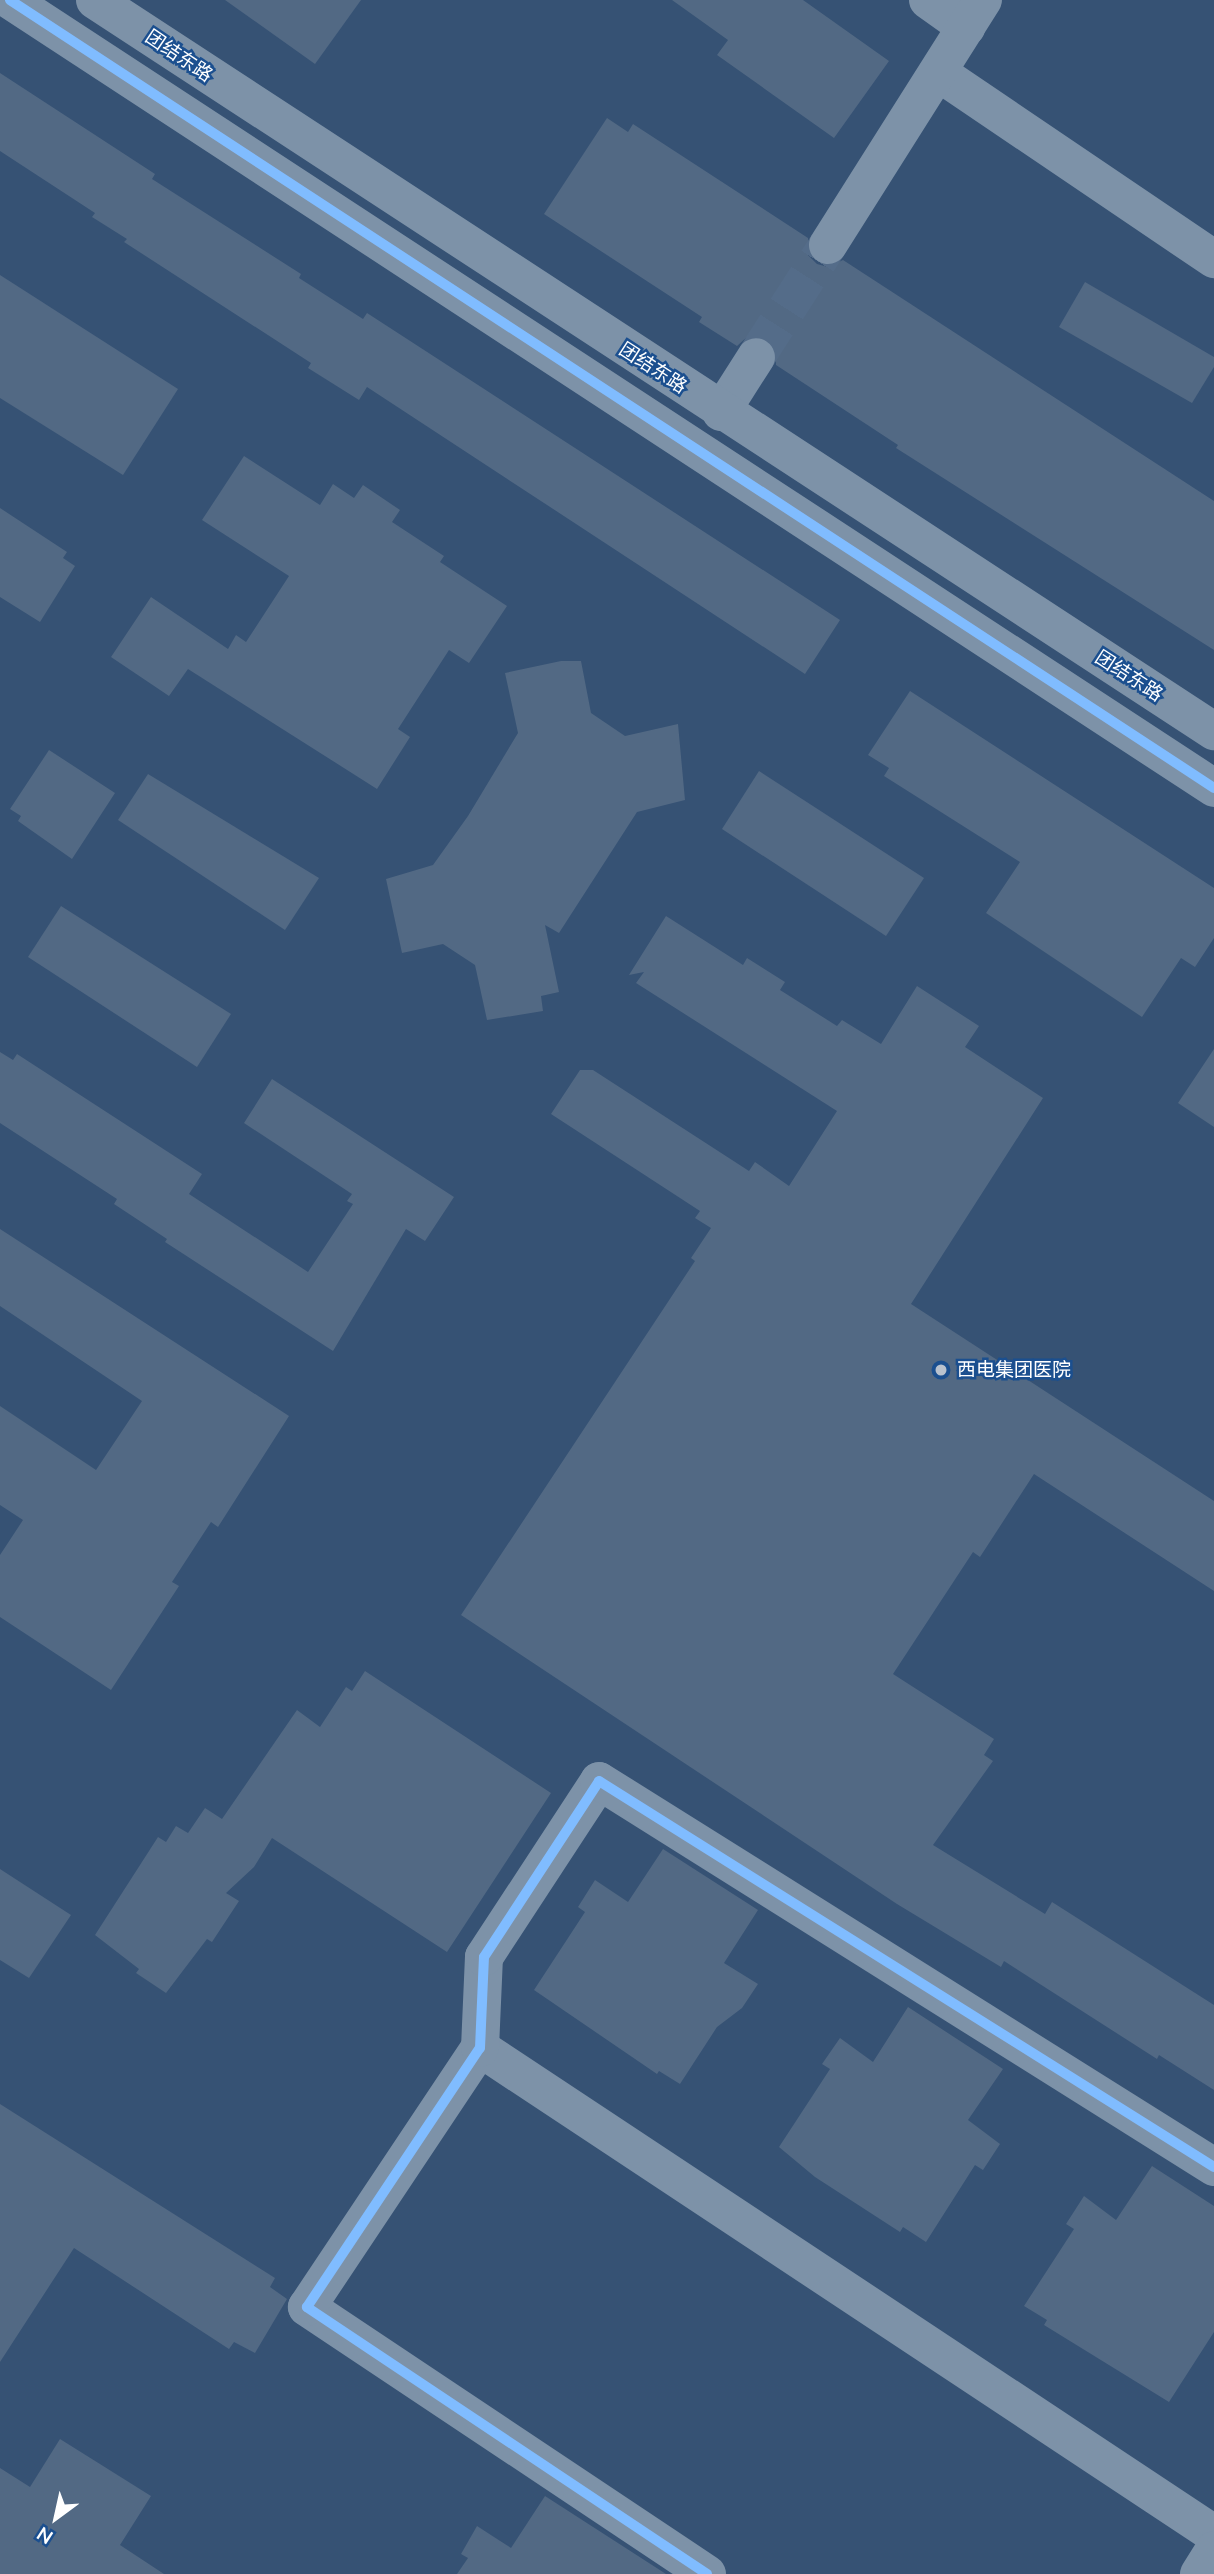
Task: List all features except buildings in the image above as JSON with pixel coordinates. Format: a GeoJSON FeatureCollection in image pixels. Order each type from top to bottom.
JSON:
{"type":"FeatureCollection","features":[{"type":"Feature","properties":{"kind":"street"},"geometry":{"type":"LineString","coordinates":[[9,0],[1214,788]]}},
{"type":"Feature","properties":{"kind":"street","name":"团结东路"},"geometry":{"type":"LineString","coordinates":[[95,0],[720,412],[1214,732]]}},
{"type":"Feature","properties":{"kind":"street"},"geometry":{"type":"LineString","coordinates":[[828,245],[975,14],[928,0]]}},
{"type":"Feature","properties":{"kind":"street"},"geometry":{"type":"LineString","coordinates":[[939,73],[1214,259]]}},
{"type":"Feature","properties":{"kind":"street"},"geometry":{"type":"LineString","coordinates":[[720,412],[757,357]]}},
{"type":"Feature","properties":{"kind":"street"},"geometry":{"type":"LineString","coordinates":[[707,2574],[307,2307],[480,2048],[484,1957],[599,1781],[1214,2167]]}},
{"type":"Feature","properties":{"kind":"street"},"geometry":{"type":"LineString","coordinates":[[480,2048],[1214,2533]]}},
{"type":"Feature","properties":{"kind":"street"},"geometry":{"type":"LineString","coordinates":[[1199,2574],[1214,2550]]}},
{"type":"Feature","properties":{"kind":"tunnel"},"geometry":{"type":"LineString","coordinates":[[756,357],[828,245]]}},
{"type":"Feature","properties":{"kind":"cycle path"},"geometry":{"type":"LineString","coordinates":[[10,0],[1214,788]]}},
{"type":"Feature","properties":{"kind":"cycle path"},"geometry":{"type":"LineString","coordinates":[[707,2574],[307,2307],[480,2048],[484,1957],[599,1781],[1214,2167]]}},
{"type":"Feature","properties":{"kind":"place","name":"西电集团医院"},"geometry":{"type":"Point","coordinates":[941,1370]}}]}
